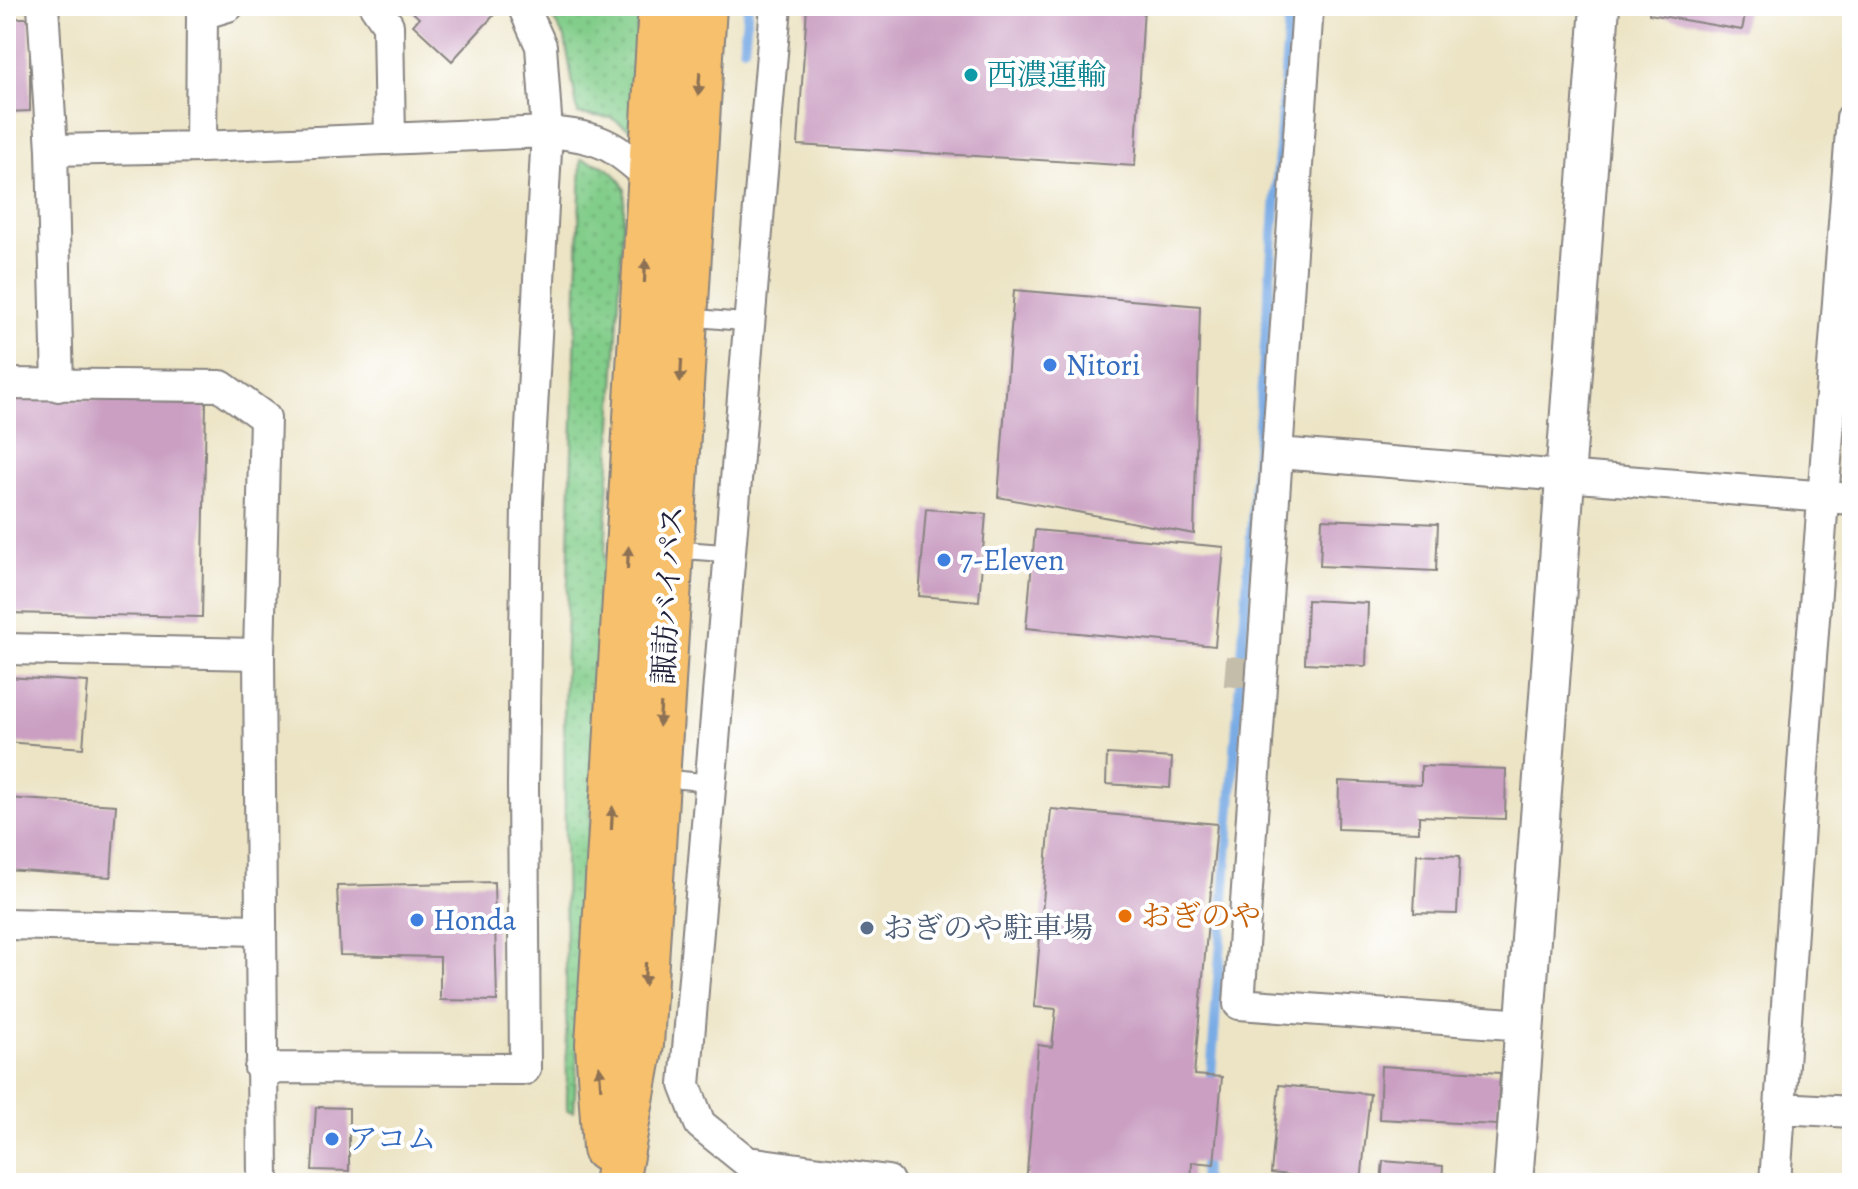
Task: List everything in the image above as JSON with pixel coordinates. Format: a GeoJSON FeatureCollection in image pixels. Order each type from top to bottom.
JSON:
{"type":"FeatureCollection","features":[{"type":"Feature","properties":{"kind":"highway","name":"諏訪バイパス"},"geometry":{"type":"LineString","coordinates":[[607,1183],[598,1044],[661,6]]}},
{"type":"Feature","properties":{"kind":"highway","name":"諏訪バイパス"},"geometry":{"type":"LineString","coordinates":[[616,1183],[641,1045],[704,6]]}},
{"type":"Feature","properties":{"kind":"street"},"geometry":{"type":"LineString","coordinates":[[43,6],[52,150],[58,386]]}},
{"type":"Feature","properties":{"kind":"street"},"geometry":{"type":"LineString","coordinates":[[201,147],[202,14],[228,6]]}},
{"type":"Feature","properties":{"kind":"street"},"geometry":{"type":"LineString","coordinates":[[375,6],[388,25],[390,139]]}},
{"type":"Feature","properties":{"kind":"street"},"geometry":{"type":"LineString","coordinates":[[260,1068],[525,1069],[523,784],[527,502],[547,132],[541,46],[523,6]]}},
{"type":"Feature","properties":{"kind":"street"},"geometry":{"type":"LineString","coordinates":[[776,6],[755,323],[716,783],[685,1085],[700,1124],[747,1162],[888,1181]]}},
{"type":"Feature","properties":{"kind":"street"},"geometry":{"type":"LineString","coordinates":[[1308,6],[1239,1004],[1525,1025]]}},
{"type":"Feature","properties":{"kind":"street"},"geometry":{"type":"LineString","coordinates":[[1513,1183],[1600,6]]}},
{"type":"Feature","properties":{"kind":"street"},"geometry":{"type":"LineString","coordinates":[[1775,1183],[1838,498],[1852,118]]}},
{"type":"Feature","properties":{"kind":"street"},"geometry":{"type":"LineString","coordinates":[[52,150],[201,147],[547,132],[580,135],[620,150],[651,179]]}},
{"type":"Feature","properties":{"kind":"street"},"geometry":{"type":"LineString","coordinates":[[6,384],[221,386],[265,418],[259,654],[263,1183]]}},
{"type":"Feature","properties":{"kind":"street"},"geometry":{"type":"LineString","coordinates":[[1278,453],[1838,498]]}},
{"type":"Feature","properties":{"kind":"street"},"geometry":{"type":"LineString","coordinates":[[6,649],[259,654]]}},
{"type":"Feature","properties":{"kind":"street"},"geometry":{"type":"LineString","coordinates":[[6,924],[259,930]]}},
{"type":"Feature","properties":{"kind":"street"},"geometry":{"type":"LineString","coordinates":[[1781,1108],[1852,1112]]}},
{"type":"Feature","properties":{"kind":"lane"},"geometry":{"type":"LineString","coordinates":[[684,317],[755,323]]}},
{"type":"Feature","properties":{"kind":"lane"},"geometry":{"type":"LineString","coordinates":[[670,549],[735,554]]}},
{"type":"Feature","properties":{"kind":"lane"},"geometry":{"type":"LineString","coordinates":[[656,778],[716,783]]}},
{"type":"Feature","properties":{"kind":"green space"},"geometry":{"type":"Polygon","coordinates":[[[545,6],[639,6],[635,132],[611,118],[578,114],[565,38],[545,6]]]}},
{"type":"Feature","properties":{"kind":"green space"},"geometry":{"type":"Polygon","coordinates":[[[581,159],[608,168],[625,190],[574,1112],[567,1110],[564,709],[581,159]]]}},
{"type":"Feature","properties":{"kind":"building"},"geometry":{"type":"Polygon","coordinates":[[[406,6],[484,6],[494,15],[452,61],[413,25],[419,18],[406,6]]]}},
{"type":"Feature","properties":{"kind":"building","name":"西濃運輸"},"geometry":{"type":"Polygon","coordinates":[[[807,6],[1144,6],[1135,166],[798,145],[807,6]]]}},
{"type":"Feature","properties":{"kind":"building"},"geometry":{"type":"Polygon","coordinates":[[[1650,6],[1747,6],[1742,30],[1649,14],[1650,6]]]}},
{"type":"Feature","properties":{"kind":"building"},"geometry":{"type":"Polygon","coordinates":[[[6,18],[30,18],[30,111],[6,112],[6,18]]]}},
{"type":"Feature","properties":{"kind":"building"},"geometry":{"type":"Polygon","coordinates":[[[1014,290],[1200,306],[1194,534],[998,497],[1014,290]]]}},
{"type":"Feature","properties":{"kind":"building"},"geometry":{"type":"Polygon","coordinates":[[[6,398],[206,402],[202,617],[6,613],[6,398]]]}},
{"type":"Feature","properties":{"kind":"building"},"geometry":{"type":"Polygon","coordinates":[[[926,509],[986,514],[979,601],[919,596],[926,509]]]}},
{"type":"Feature","properties":{"kind":"building"},"geometry":{"type":"Polygon","coordinates":[[[1322,519],[1438,524],[1436,571],[1320,566],[1322,519]]]}},
{"type":"Feature","properties":{"kind":"building"},"geometry":{"type":"Polygon","coordinates":[[[1035,530],[1224,547],[1215,646],[1026,628],[1035,530]]]}},
{"type":"Feature","properties":{"kind":"building"},"geometry":{"type":"Polygon","coordinates":[[[1307,600],[1368,603],[1366,666],[1305,663],[1307,600]]]}},
{"type":"Feature","properties":{"kind":"building"},"geometry":{"type":"Polygon","coordinates":[[[6,677],[88,682],[83,748],[6,742],[6,677]]]}},
{"type":"Feature","properties":{"kind":"building"},"geometry":{"type":"Polygon","coordinates":[[[1107,754],[1172,758],[1170,788],[1106,784],[1107,754]]]}},
{"type":"Feature","properties":{"kind":"building"},"geometry":{"type":"Polygon","coordinates":[[[1421,766],[1506,769],[1505,819],[1419,816],[1419,832],[1338,829],[1339,781],[1421,785],[1421,766]]]}},
{"type":"Feature","properties":{"kind":"building"},"geometry":{"type":"Polygon","coordinates":[[[6,798],[116,805],[111,877],[6,870],[6,798]]]}},
{"type":"Feature","properties":{"kind":"building","name":"おぎのや"},"geometry":{"type":"Polygon","coordinates":[[[1051,809],[1217,824],[1194,1075],[1222,1077],[1214,1164],[1192,1162],[1191,1183],[1026,1183],[1038,1045],[1052,1047],[1056,1009],[1034,1007],[1051,809]]]}},
{"type":"Feature","properties":{"kind":"building"},"geometry":{"type":"Polygon","coordinates":[[[1417,854],[1460,856],[1457,914],[1414,913],[1417,854]]]}},
{"type":"Feature","properties":{"kind":"building","name":"Honda"},"geometry":{"type":"Polygon","coordinates":[[[494,882],[497,1001],[440,1000],[440,957],[340,955],[337,886],[494,882]]]}},
{"type":"Feature","properties":{"kind":"building"},"geometry":{"type":"Polygon","coordinates":[[[1381,1066],[1500,1073],[1497,1125],[1379,1119],[1381,1066]]]}},
{"type":"Feature","properties":{"kind":"building"},"geometry":{"type":"Polygon","coordinates":[[[1279,1085],[1370,1094],[1361,1183],[1298,1183],[1299,1176],[1271,1173],[1279,1085]]]}},
{"type":"Feature","properties":{"kind":"building","name":"アコム"},"geometry":{"type":"Polygon","coordinates":[[[316,1107],[349,1108],[349,1171],[312,1170],[316,1107]]]}},
{"type":"Feature","properties":{"kind":"building"},"geometry":{"type":"Polygon","coordinates":[[[1383,1161],[1443,1166],[1442,1183],[1381,1183],[1383,1161]]]}},
{"type":"Feature","properties":{"kind":"waterway"},"geometry":{"type":"LineString","coordinates":[[744,47],[748,6]]}},
{"type":"Feature","properties":{"kind":"waterway"},"geometry":{"type":"LineString","coordinates":[[1210,1089],[1290,6]]}},
{"type":"Feature","properties":{"kind":"waterway"},"geometry":{"type":"LineString","coordinates":[[1203,1183],[1205,1153]]}},
{"type":"Feature","properties":{"kind":"tunnel"},"geometry":{"type":"LineString","coordinates":[[1225,671],[1262,674]]}},
{"type":"Feature","properties":{"kind":"place","name":"西濃運輸"},"geometry":{"type":"Point","coordinates":[971,75]}},
{"type":"Feature","properties":{"kind":"place","name":"Nitori"},"geometry":{"type":"Point","coordinates":[1050,365]}},
{"type":"Feature","properties":{"kind":"place","name":"7-Eleven"},"geometry":{"type":"Point","coordinates":[944,560]}},
{"type":"Feature","properties":{"kind":"place","name":"おぎのや"},"geometry":{"type":"Point","coordinates":[1125,916]}},
{"type":"Feature","properties":{"kind":"place","name":"Honda"},"geometry":{"type":"Point","coordinates":[417,920]}},
{"type":"Feature","properties":{"kind":"place","name":"おぎのや駐車場"},"geometry":{"type":"Point","coordinates":[867,928]}},
{"type":"Feature","properties":{"kind":"place","name":"アコム"},"geometry":{"type":"Point","coordinates":[332,1139]}}]}
